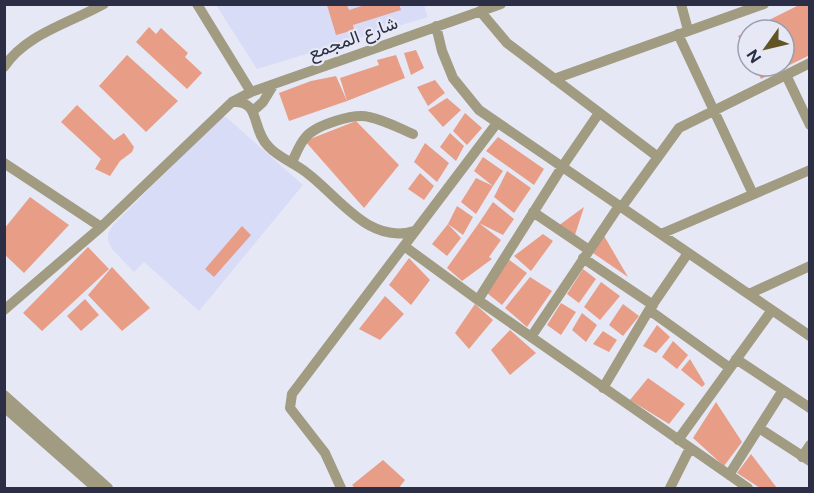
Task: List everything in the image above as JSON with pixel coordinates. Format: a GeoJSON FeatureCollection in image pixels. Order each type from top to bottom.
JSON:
{"type":"FeatureCollection","features":[{"type":"Feature","properties":{"kind":"street"},"geometry":{"type":"LineString","coordinates":[[4,67],[17,51],[33,40],[104,4]]}},
{"type":"Feature","properties":{"kind":"street"},"geometry":{"type":"LineString","coordinates":[[197,4],[251,92]]}},
{"type":"Feature","properties":{"kind":"street","name":"شارع المجمع"},"geometry":{"type":"LineString","coordinates":[[4,310],[101,227],[232,102],[251,92],[501,4]]}},
{"type":"Feature","properties":{"kind":"street"},"geometry":{"type":"LineString","coordinates":[[681,4],[683,32],[714,111],[753,194]]}},
{"type":"Feature","properties":{"kind":"street"},"geometry":{"type":"LineString","coordinates":[[554,79],[764,4]]}},
{"type":"Feature","properties":{"kind":"street"},"geometry":{"type":"LineString","coordinates":[[480,11],[507,44],[658,157]]}},
{"type":"Feature","properties":{"kind":"street"},"geometry":{"type":"LineString","coordinates":[[436,26],[442,51],[453,78],[479,110],[810,336]]}},
{"type":"Feature","properties":{"kind":"street"},"geometry":{"type":"LineString","coordinates":[[796,70],[810,63]]}},
{"type":"Feature","properties":{"kind":"street"},"geometry":{"type":"LineString","coordinates":[[531,337],[586,254],[679,128],[780,78]]}},
{"type":"Feature","properties":{"kind":"street"},"geometry":{"type":"LineString","coordinates":[[787,78],[810,125]]}},
{"type":"Feature","properties":{"kind":"street"},"geometry":{"type":"LineString","coordinates":[[253,111],[268,96],[274,84]]}},
{"type":"Feature","properties":{"kind":"street"},"geometry":{"type":"LineString","coordinates":[[232,102],[242,102],[253,111],[256,126],[264,141],[276,153],[308,173],[350,211],[375,229],[394,234],[414,231]]}},
{"type":"Feature","properties":{"kind":"street"},"geometry":{"type":"LineString","coordinates":[[478,300],[599,112]]}},
{"type":"Feature","properties":{"kind":"street"},"geometry":{"type":"LineString","coordinates":[[292,162],[309,133],[351,117],[369,117],[413,134]]}},
{"type":"Feature","properties":{"kind":"street"},"geometry":{"type":"LineString","coordinates":[[341,489],[325,453],[290,408],[292,394],[497,123]]}},
{"type":"Feature","properties":{"kind":"street"},"geometry":{"type":"LineString","coordinates":[[4,163],[101,227]]}},
{"type":"Feature","properties":{"kind":"street"},"geometry":{"type":"LineString","coordinates":[[661,234],[810,170]]}},
{"type":"Feature","properties":{"kind":"street"},"geometry":{"type":"LineString","coordinates":[[533,212],[651,308],[733,363],[783,390],[810,408]]}},
{"type":"Feature","properties":{"kind":"street"},"geometry":{"type":"LineString","coordinates":[[404,246],[748,489]]}},
{"type":"Feature","properties":{"kind":"street"},"geometry":{"type":"LineString","coordinates":[[603,388],[651,308],[688,253]]}},
{"type":"Feature","properties":{"kind":"street"},"geometry":{"type":"LineString","coordinates":[[749,294],[810,266]]}},
{"type":"Feature","properties":{"kind":"street"},"geometry":{"type":"LineString","coordinates":[[678,440],[772,310]]}},
{"type":"Feature","properties":{"kind":"street"},"geometry":{"type":"LineString","coordinates":[[729,475],[783,390]]}},
{"type":"Feature","properties":{"kind":"street"},"geometry":{"type":"LineString","coordinates":[[4,395],[108,489]]}},
{"type":"Feature","properties":{"kind":"street"},"geometry":{"type":"LineString","coordinates":[[4,407],[96,489]]}},
{"type":"Feature","properties":{"kind":"street"},"geometry":{"type":"LineString","coordinates":[[759,428],[806,459],[810,445]]}},
{"type":"Feature","properties":{"kind":"street"},"geometry":{"type":"LineString","coordinates":[[670,489],[690,448]]}},
{"type":"Feature","properties":{"kind":"shaded area"},"geometry":{"type":"Polygon","coordinates":[[[216,5],[424,5],[428,17],[257,69],[216,5]]]}},
{"type":"Feature","properties":{"kind":"shaded area"},"geometry":{"type":"Polygon","coordinates":[[[221,117],[226,117],[303,185],[199,311],[144,262],[134,272],[112,249],[108,241],[108,234],[113,225],[221,117]]]}},
{"type":"Feature","properties":{"kind":"building"},"geometry":{"type":"Polygon","coordinates":[[[368,4],[399,4],[401,10],[353,25],[354,30],[336,35],[327,5],[347,5],[349,10],[368,4]]]}},
{"type":"Feature","properties":{"kind":"building"},"geometry":{"type":"Polygon","coordinates":[[[801,4],[810,4],[810,55],[796,62],[796,18],[773,18],[801,4]]]}},
{"type":"Feature","properties":{"kind":"building"},"geometry":{"type":"Polygon","coordinates":[[[149,27],[156,34],[161,28],[188,53],[185,57],[202,73],[187,89],[136,42],[149,27]]]}},
{"type":"Feature","properties":{"kind":"building"},"geometry":{"type":"Polygon","coordinates":[[[416,50],[424,68],[411,75],[404,53],[416,50]]]}},
{"type":"Feature","properties":{"kind":"building"},"geometry":{"type":"Polygon","coordinates":[[[127,55],[178,101],[146,132],[99,86],[127,55]]]}},
{"type":"Feature","properties":{"kind":"building"},"geometry":{"type":"Polygon","coordinates":[[[396,55],[405,78],[347,101],[340,78],[379,65],[377,60],[396,55]]]}},
{"type":"Feature","properties":{"kind":"building"},"geometry":{"type":"Polygon","coordinates":[[[336,76],[347,101],[289,121],[279,93],[311,81],[336,76]]]}},
{"type":"Feature","properties":{"kind":"building"},"geometry":{"type":"Polygon","coordinates":[[[435,80],[445,93],[428,106],[417,87],[435,80]]]}},
{"type":"Feature","properties":{"kind":"building"},"geometry":{"type":"Polygon","coordinates":[[[447,98],[461,110],[443,127],[428,110],[447,98]]]}},
{"type":"Feature","properties":{"kind":"building"},"geometry":{"type":"Polygon","coordinates":[[[77,105],[114,140],[124,133],[134,147],[132,152],[120,161],[110,176],[95,169],[101,159],[61,122],[77,105]]]}},
{"type":"Feature","properties":{"kind":"building"},"geometry":{"type":"Polygon","coordinates":[[[465,113],[482,128],[467,145],[453,131],[465,113]]]}},
{"type":"Feature","properties":{"kind":"building"},"geometry":{"type":"Polygon","coordinates":[[[356,121],[399,165],[364,208],[305,141],[356,121]]]}},
{"type":"Feature","properties":{"kind":"building"},"geometry":{"type":"Polygon","coordinates":[[[450,133],[464,146],[456,161],[440,147],[450,133]]]}},
{"type":"Feature","properties":{"kind":"building"},"geometry":{"type":"Polygon","coordinates":[[[498,137],[544,169],[534,185],[486,151],[498,137]]]}},
{"type":"Feature","properties":{"kind":"building"},"geometry":{"type":"Polygon","coordinates":[[[425,143],[449,163],[437,182],[414,162],[425,143]]]}},
{"type":"Feature","properties":{"kind":"building"},"geometry":{"type":"Polygon","coordinates":[[[483,157],[503,171],[493,186],[474,171],[483,157]]]}},
{"type":"Feature","properties":{"kind":"building"},"geometry":{"type":"Polygon","coordinates":[[[507,171],[531,188],[514,213],[494,197],[507,171]]]}},
{"type":"Feature","properties":{"kind":"building"},"geometry":{"type":"Polygon","coordinates":[[[420,173],[434,186],[424,200],[408,189],[420,173]]]}},
{"type":"Feature","properties":{"kind":"building"},"geometry":{"type":"Polygon","coordinates":[[[476,178],[493,186],[476,214],[461,202],[476,178]]]}},
{"type":"Feature","properties":{"kind":"building"},"geometry":{"type":"Polygon","coordinates":[[[30,197],[69,225],[24,273],[4,254],[4,229],[30,197]]]}},
{"type":"Feature","properties":{"kind":"building"},"geometry":{"type":"Polygon","coordinates":[[[493,202],[514,219],[503,235],[479,223],[493,202]]]}},
{"type":"Feature","properties":{"kind":"building"},"geometry":{"type":"Polygon","coordinates":[[[457,206],[473,217],[463,235],[448,224],[457,206]]]}},
{"type":"Feature","properties":{"kind":"building"},"geometry":{"type":"Polygon","coordinates":[[[584,207],[575,235],[558,226],[584,207]]]}},
{"type":"Feature","properties":{"kind":"building"},"geometry":{"type":"Polygon","coordinates":[[[479,223],[501,240],[489,257],[492,259],[462,281],[447,268],[479,223]]]}},
{"type":"Feature","properties":{"kind":"building"},"geometry":{"type":"Polygon","coordinates":[[[448,224],[461,238],[447,256],[432,244],[448,224]]]}},
{"type":"Feature","properties":{"kind":"building"},"geometry":{"type":"Polygon","coordinates":[[[242,226],[251,235],[214,277],[205,269],[242,226]]]}},
{"type":"Feature","properties":{"kind":"building"},"geometry":{"type":"Polygon","coordinates":[[[543,234],[553,241],[531,271],[514,256],[543,234]]]}},
{"type":"Feature","properties":{"kind":"building"},"geometry":{"type":"Polygon","coordinates":[[[603,234],[628,277],[593,253],[603,234]]]}},
{"type":"Feature","properties":{"kind":"building"},"geometry":{"type":"Polygon","coordinates":[[[88,247],[109,269],[42,331],[23,313],[88,247]]]}},
{"type":"Feature","properties":{"kind":"building"},"geometry":{"type":"Polygon","coordinates":[[[409,258],[430,280],[411,305],[389,285],[409,258]]]}},
{"type":"Feature","properties":{"kind":"building"},"geometry":{"type":"Polygon","coordinates":[[[508,259],[527,273],[502,305],[487,293],[508,259]]]}},
{"type":"Feature","properties":{"kind":"building"},"geometry":{"type":"Polygon","coordinates":[[[112,267],[150,308],[122,331],[88,295],[112,267]]]}},
{"type":"Feature","properties":{"kind":"building"},"geometry":{"type":"Polygon","coordinates":[[[583,269],[596,279],[579,303],[567,294],[583,269]]]}},
{"type":"Feature","properties":{"kind":"building"},"geometry":{"type":"Polygon","coordinates":[[[530,277],[552,291],[527,327],[505,308],[530,277]]]}},
{"type":"Feature","properties":{"kind":"building"},"geometry":{"type":"Polygon","coordinates":[[[601,282],[620,296],[600,320],[584,307],[601,282]]]}},
{"type":"Feature","properties":{"kind":"building"},"geometry":{"type":"Polygon","coordinates":[[[385,296],[404,314],[380,340],[359,329],[385,296]]]}},
{"type":"Feature","properties":{"kind":"building"},"geometry":{"type":"Polygon","coordinates":[[[85,299],[99,315],[81,331],[67,316],[85,299]]]}},
{"type":"Feature","properties":{"kind":"building"},"geometry":{"type":"Polygon","coordinates":[[[561,303],[576,312],[561,335],[547,325],[561,303]]]}},
{"type":"Feature","properties":{"kind":"building"},"geometry":{"type":"Polygon","coordinates":[[[475,304],[493,320],[469,349],[455,333],[475,304]]]}},
{"type":"Feature","properties":{"kind":"building"},"geometry":{"type":"Polygon","coordinates":[[[623,304],[639,316],[623,336],[609,325],[623,304]]]}},
{"type":"Feature","properties":{"kind":"building"},"geometry":{"type":"Polygon","coordinates":[[[582,313],[597,325],[586,342],[572,330],[582,313]]]}},
{"type":"Feature","properties":{"kind":"building"},"geometry":{"type":"Polygon","coordinates":[[[657,325],[670,337],[656,353],[643,346],[657,325]]]}},
{"type":"Feature","properties":{"kind":"building"},"geometry":{"type":"Polygon","coordinates":[[[510,330],[536,353],[510,375],[491,350],[510,330]]]}},
{"type":"Feature","properties":{"kind":"building"},"geometry":{"type":"Polygon","coordinates":[[[603,331],[617,340],[609,352],[593,344],[603,331]]]}},
{"type":"Feature","properties":{"kind":"building"},"geometry":{"type":"Polygon","coordinates":[[[673,341],[688,355],[677,369],[662,357],[673,341]]]}},
{"type":"Feature","properties":{"kind":"building"},"geometry":{"type":"Polygon","coordinates":[[[690,359],[705,384],[702,387],[681,370],[690,359]]]}},
{"type":"Feature","properties":{"kind":"building"},"geometry":{"type":"Polygon","coordinates":[[[648,378],[685,404],[669,424],[630,400],[648,378]]]}},
{"type":"Feature","properties":{"kind":"building"},"geometry":{"type":"Polygon","coordinates":[[[716,402],[742,442],[724,466],[693,438],[716,402]]]}},
{"type":"Feature","properties":{"kind":"building"},"geometry":{"type":"Polygon","coordinates":[[[751,454],[777,488],[760,488],[737,473],[751,454]]]}},
{"type":"Feature","properties":{"kind":"building"},"geometry":{"type":"Polygon","coordinates":[[[383,460],[405,480],[399,488],[355,488],[352,485],[383,460]]]}}]}
